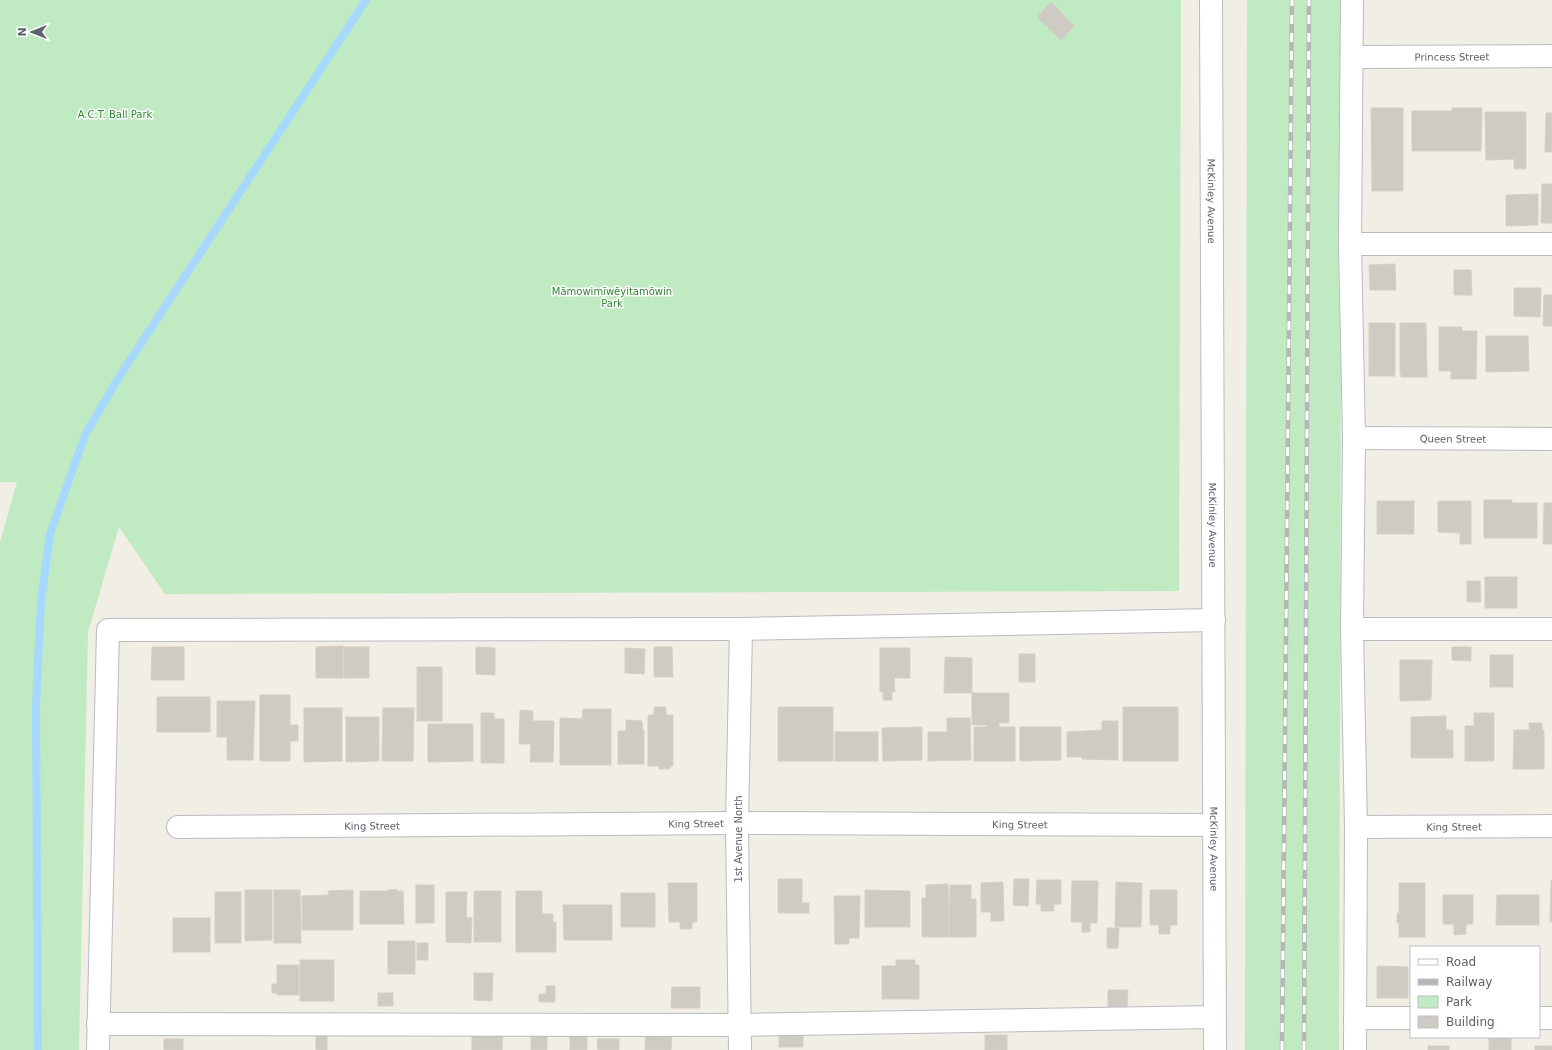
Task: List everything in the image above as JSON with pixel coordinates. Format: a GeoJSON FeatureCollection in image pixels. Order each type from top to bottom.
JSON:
{"type":"FeatureCollection","features":[{"type":"Feature","properties":{"kind":"street","name":"McKinley Avenue"},"geometry":{"type":"LineString","coordinates":[[1211,0],[1215,1050]]}},
{"type":"Feature","properties":{"kind":"street"},"geometry":{"type":"LineString","coordinates":[[1352,0],[1350,244],[1354,438],[1352,629],[1356,827],[1355,1050]]}},
{"type":"Feature","properties":{"kind":"street","name":"Princess Street"},"geometry":{"type":"LineString","coordinates":[[1352,57],[1552,56]]}},
{"type":"Feature","properties":{"kind":"street"},"geometry":{"type":"LineString","coordinates":[[1350,244],[1552,244]]}},
{"type":"Feature","properties":{"kind":"street","name":"Queen Street"},"geometry":{"type":"LineString","coordinates":[[1354,438],[1552,439]]}},
{"type":"Feature","properties":{"kind":"street"},"geometry":{"type":"LineString","coordinates":[[98,1050],[108,630],[741,629],[1214,620]]}},
{"type":"Feature","properties":{"kind":"street","name":"1st Avenue North"},"geometry":{"type":"LineString","coordinates":[[740,1050],[737,823],[741,629]]}},
{"type":"Feature","properties":{"kind":"street"},"geometry":{"type":"LineString","coordinates":[[1352,629],[1552,629]]}},
{"type":"Feature","properties":{"kind":"street","name":"King Street"},"geometry":{"type":"LineString","coordinates":[[178,827],[737,823],[1214,824]]}},
{"type":"Feature","properties":{"kind":"street","name":"King Street"},"geometry":{"type":"LineString","coordinates":[[1356,827],[1552,826]]}},
{"type":"Feature","properties":{"kind":"street"},"geometry":{"type":"LineString","coordinates":[[98,1024],[739,1025],[1215,1017]]}},
{"type":"Feature","properties":{"kind":"street"},"geometry":{"type":"LineString","coordinates":[[1355,1018],[1410,1018]]}},
{"type":"Feature","properties":{"kind":"street"},"geometry":{"type":"LineString","coordinates":[[1540,1018],[1552,1018]]}},
{"type":"Feature","properties":{"kind":"green space","name":"Māmowimīwēyitamōwin Park"},"geometry":{"type":"Polygon","coordinates":[[[0,0],[1181,0],[1179,591],[165,594],[119,527],[88,632],[79,1050],[0,1050],[0,542],[17,482],[0,482],[0,0]]]}},
{"type":"Feature","properties":{"kind":"green space"},"geometry":{"type":"Polygon","coordinates":[[[1247,0],[1342,0],[1339,1050],[1245,1050],[1247,0]]]}},
{"type":"Feature","properties":{"kind":"building"},"geometry":{"type":"Polygon","coordinates":[[[1051,2],[1074,26],[1061,40],[1037,17],[1051,2]]]}},
{"type":"Feature","properties":{"kind":"building"},"geometry":{"type":"Polygon","coordinates":[[[1371,108],[1403,108],[1403,191],[1372,191],[1371,108]]]}},
{"type":"Feature","properties":{"kind":"building"},"geometry":{"type":"Polygon","coordinates":[[[1452,108],[1482,108],[1481,151],[1412,151],[1412,111],[1452,111],[1452,108]]]}},
{"type":"Feature","properties":{"kind":"building"},"geometry":{"type":"Polygon","coordinates":[[[1485,112],[1526,112],[1526,169],[1514,169],[1514,159],[1486,160],[1485,112]]]}},
{"type":"Feature","properties":{"kind":"building"},"geometry":{"type":"Polygon","coordinates":[[[1546,113],[1552,113],[1552,152],[1545,152],[1546,113]]]}},
{"type":"Feature","properties":{"kind":"building"},"geometry":{"type":"Polygon","coordinates":[[[1542,184],[1552,184],[1552,223],[1541,223],[1542,184]]]}},
{"type":"Feature","properties":{"kind":"building"},"geometry":{"type":"Polygon","coordinates":[[[1538,194],[1538,225],[1506,226],[1506,195],[1538,194]]]}},
{"type":"Feature","properties":{"kind":"building"},"geometry":{"type":"Polygon","coordinates":[[[1395,264],[1396,290],[1370,290],[1369,265],[1395,264]]]}},
{"type":"Feature","properties":{"kind":"building"},"geometry":{"type":"Polygon","coordinates":[[[1454,270],[1471,270],[1472,295],[1454,295],[1454,270]]]}},
{"type":"Feature","properties":{"kind":"building"},"geometry":{"type":"Polygon","coordinates":[[[1514,288],[1541,288],[1540,317],[1514,316],[1514,288]]]}},
{"type":"Feature","properties":{"kind":"building"},"geometry":{"type":"Polygon","coordinates":[[[1544,295],[1552,295],[1552,326],[1543,326],[1544,295]]]}},
{"type":"Feature","properties":{"kind":"building"},"geometry":{"type":"Polygon","coordinates":[[[1369,323],[1395,323],[1395,376],[1369,376],[1369,323]]]}},
{"type":"Feature","properties":{"kind":"building"},"geometry":{"type":"Polygon","coordinates":[[[1400,323],[1426,323],[1427,377],[1401,377],[1400,323]]]}},
{"type":"Feature","properties":{"kind":"building"},"geometry":{"type":"Polygon","coordinates":[[[1439,327],[1462,327],[1462,331],[1477,331],[1476,379],[1451,379],[1451,371],[1439,371],[1439,327]]]}},
{"type":"Feature","properties":{"kind":"building"},"geometry":{"type":"Polygon","coordinates":[[[1486,336],[1528,336],[1529,371],[1486,372],[1486,336]]]}},
{"type":"Feature","properties":{"kind":"building"},"geometry":{"type":"Polygon","coordinates":[[[1484,500],[1512,500],[1512,503],[1537,503],[1537,538],[1484,538],[1484,500]]]}},
{"type":"Feature","properties":{"kind":"building"},"geometry":{"type":"Polygon","coordinates":[[[1377,501],[1414,501],[1414,534],[1377,534],[1377,501]]]}},
{"type":"Feature","properties":{"kind":"building"},"geometry":{"type":"Polygon","coordinates":[[[1438,501],[1471,501],[1471,544],[1460,544],[1460,533],[1438,532],[1438,501]]]}},
{"type":"Feature","properties":{"kind":"building"},"geometry":{"type":"Polygon","coordinates":[[[1544,503],[1552,503],[1552,544],[1543,544],[1544,503]]]}},
{"type":"Feature","properties":{"kind":"building"},"geometry":{"type":"Polygon","coordinates":[[[1485,577],[1517,577],[1517,608],[1485,608],[1485,577]]]}},
{"type":"Feature","properties":{"kind":"building"},"geometry":{"type":"Polygon","coordinates":[[[1467,581],[1480,581],[1481,602],[1467,602],[1467,581]]]}},
{"type":"Feature","properties":{"kind":"building"},"geometry":{"type":"Polygon","coordinates":[[[343,646],[343,678],[316,678],[316,647],[343,646]]]}},
{"type":"Feature","properties":{"kind":"building"},"geometry":{"type":"Polygon","coordinates":[[[152,647],[184,647],[184,680],[151,680],[152,647]]]}},
{"type":"Feature","properties":{"kind":"building"},"geometry":{"type":"Polygon","coordinates":[[[344,647],[369,647],[369,678],[344,678],[344,647]]]}},
{"type":"Feature","properties":{"kind":"building"},"geometry":{"type":"Polygon","coordinates":[[[476,647],[495,648],[495,675],[476,674],[476,647]]]}},
{"type":"Feature","properties":{"kind":"building"},"geometry":{"type":"Polygon","coordinates":[[[654,647],[672,647],[673,677],[654,677],[654,647]]]}},
{"type":"Feature","properties":{"kind":"building"},"geometry":{"type":"Polygon","coordinates":[[[1452,647],[1471,647],[1471,661],[1452,660],[1452,647]]]}},
{"type":"Feature","properties":{"kind":"building"},"geometry":{"type":"Polygon","coordinates":[[[625,648],[645,649],[644,674],[625,673],[625,648]]]}},
{"type":"Feature","properties":{"kind":"building"},"geometry":{"type":"Polygon","coordinates":[[[880,648],[910,648],[910,678],[894,678],[895,692],[892,692],[892,700],[883,700],[883,692],[880,692],[880,648]]]}},
{"type":"Feature","properties":{"kind":"building"},"geometry":{"type":"Polygon","coordinates":[[[1019,654],[1035,654],[1035,682],[1019,682],[1019,654]]]}},
{"type":"Feature","properties":{"kind":"building"},"geometry":{"type":"Polygon","coordinates":[[[1490,655],[1513,655],[1513,687],[1490,687],[1490,655]]]}},
{"type":"Feature","properties":{"kind":"building"},"geometry":{"type":"Polygon","coordinates":[[[945,657],[972,658],[972,693],[944,693],[945,657]]]}},
{"type":"Feature","properties":{"kind":"building"},"geometry":{"type":"Polygon","coordinates":[[[1400,660],[1432,660],[1431,700],[1400,701],[1400,660]]]}},
{"type":"Feature","properties":{"kind":"building"},"geometry":{"type":"Polygon","coordinates":[[[417,667],[442,667],[442,721],[417,721],[417,667]]]}},
{"type":"Feature","properties":{"kind":"building"},"geometry":{"type":"Polygon","coordinates":[[[972,693],[1009,693],[1009,723],[999,723],[999,727],[1015,727],[1015,761],[974,761],[974,727],[987,727],[987,725],[972,725],[972,693]]]}},
{"type":"Feature","properties":{"kind":"building"},"geometry":{"type":"Polygon","coordinates":[[[260,695],[290,695],[290,725],[298,725],[298,741],[290,741],[290,761],[260,761],[260,695]]]}},
{"type":"Feature","properties":{"kind":"building"},"geometry":{"type":"Polygon","coordinates":[[[157,697],[210,697],[210,732],[157,732],[157,697]]]}},
{"type":"Feature","properties":{"kind":"building"},"geometry":{"type":"Polygon","coordinates":[[[217,701],[255,701],[253,760],[227,760],[227,737],[217,737],[217,701]]]}},
{"type":"Feature","properties":{"kind":"building"},"geometry":{"type":"Polygon","coordinates":[[[654,707],[666,707],[666,715],[673,715],[673,766],[670,766],[670,769],[659,769],[659,766],[648,766],[648,715],[654,715],[654,707]]]}},
{"type":"Feature","properties":{"kind":"building"},"geometry":{"type":"Polygon","coordinates":[[[778,707],[833,707],[833,761],[778,761],[778,707]]]}},
{"type":"Feature","properties":{"kind":"building"},"geometry":{"type":"Polygon","coordinates":[[[1123,707],[1178,707],[1178,761],[1123,761],[1123,707]]]}},
{"type":"Feature","properties":{"kind":"building"},"geometry":{"type":"Polygon","coordinates":[[[304,708],[342,708],[342,761],[304,762],[304,708]]]}},
{"type":"Feature","properties":{"kind":"building"},"geometry":{"type":"Polygon","coordinates":[[[383,708],[414,708],[413,761],[382,761],[383,708]]]}},
{"type":"Feature","properties":{"kind":"building"},"geometry":{"type":"Polygon","coordinates":[[[583,709],[611,709],[611,765],[560,765],[560,718],[582,719],[583,709]]]}},
{"type":"Feature","properties":{"kind":"building"},"geometry":{"type":"Polygon","coordinates":[[[520,710],[533,711],[533,721],[554,721],[553,762],[530,762],[531,744],[519,744],[520,710]]]}},
{"type":"Feature","properties":{"kind":"building"},"geometry":{"type":"Polygon","coordinates":[[[481,713],[494,713],[494,719],[504,719],[504,763],[481,763],[481,713]]]}},
{"type":"Feature","properties":{"kind":"building"},"geometry":{"type":"Polygon","coordinates":[[[1474,713],[1494,713],[1494,761],[1465,761],[1465,726],[1474,726],[1474,713]]]}},
{"type":"Feature","properties":{"kind":"building"},"geometry":{"type":"Polygon","coordinates":[[[1446,716],[1446,730],[1453,730],[1453,758],[1411,758],[1411,717],[1446,716]]]}},
{"type":"Feature","properties":{"kind":"building"},"geometry":{"type":"Polygon","coordinates":[[[346,717],[379,717],[379,761],[346,762],[346,717]]]}},
{"type":"Feature","properties":{"kind":"building"},"geometry":{"type":"Polygon","coordinates":[[[947,718],[970,718],[971,760],[928,761],[928,732],[947,732],[947,718]]]}},
{"type":"Feature","properties":{"kind":"building"},"geometry":{"type":"Polygon","coordinates":[[[626,720],[642,721],[644,731],[644,764],[618,764],[618,731],[626,731],[626,720]]]}},
{"type":"Feature","properties":{"kind":"building"},"geometry":{"type":"Polygon","coordinates":[[[1102,721],[1118,721],[1118,760],[1067,757],[1067,732],[1102,730],[1102,721]]]}},
{"type":"Feature","properties":{"kind":"building"},"geometry":{"type":"Polygon","coordinates":[[[1529,723],[1542,723],[1542,730],[1544,730],[1544,769],[1513,769],[1514,730],[1529,730],[1529,723]]]}},
{"type":"Feature","properties":{"kind":"building"},"geometry":{"type":"Polygon","coordinates":[[[428,724],[473,724],[473,761],[428,762],[428,724]]]}},
{"type":"Feature","properties":{"kind":"building"},"geometry":{"type":"Polygon","coordinates":[[[922,727],[922,760],[883,761],[882,728],[922,727]]]}},
{"type":"Feature","properties":{"kind":"building"},"geometry":{"type":"Polygon","coordinates":[[[1020,727],[1061,727],[1061,760],[1020,761],[1020,727]]]}},
{"type":"Feature","properties":{"kind":"building"},"geometry":{"type":"Polygon","coordinates":[[[835,732],[878,732],[878,761],[835,761],[835,732]]]}},
{"type":"Feature","properties":{"kind":"building"},"geometry":{"type":"Polygon","coordinates":[[[778,879],[802,879],[802,903],[809,903],[809,913],[778,913],[778,879]]]}},
{"type":"Feature","properties":{"kind":"building"},"geometry":{"type":"Polygon","coordinates":[[[1014,879],[1029,879],[1028,906],[1013,905],[1014,879]]]}},
{"type":"Feature","properties":{"kind":"building"},"geometry":{"type":"Polygon","coordinates":[[[1037,880],[1061,880],[1061,904],[1054,904],[1054,911],[1041,911],[1041,904],[1036,904],[1037,880]]]}},
{"type":"Feature","properties":{"kind":"building"},"geometry":{"type":"Polygon","coordinates":[[[1551,880],[1552,922],[1550,922],[1551,880]]]}},
{"type":"Feature","properties":{"kind":"building"},"geometry":{"type":"Polygon","coordinates":[[[1072,881],[1098,881],[1097,923],[1090,923],[1090,932],[1082,932],[1082,922],[1071,922],[1072,881]]]}},
{"type":"Feature","properties":{"kind":"building"},"geometry":{"type":"Polygon","coordinates":[[[1003,882],[1004,921],[991,921],[991,912],[981,912],[981,883],[1003,882]]]}},
{"type":"Feature","properties":{"kind":"building"},"geometry":{"type":"Polygon","coordinates":[[[1116,882],[1142,883],[1141,927],[1115,927],[1116,882]]]}},
{"type":"Feature","properties":{"kind":"building"},"geometry":{"type":"Polygon","coordinates":[[[668,883],[697,883],[697,922],[692,922],[692,929],[680,929],[680,922],[669,922],[668,883]]]}},
{"type":"Feature","properties":{"kind":"building"},"geometry":{"type":"Polygon","coordinates":[[[1399,883],[1425,883],[1425,937],[1399,937],[1397,913],[1399,913],[1399,883]]]}},
{"type":"Feature","properties":{"kind":"building"},"geometry":{"type":"Polygon","coordinates":[[[948,884],[949,937],[922,937],[922,898],[926,898],[926,885],[948,884]]]}},
{"type":"Feature","properties":{"kind":"building"},"geometry":{"type":"Polygon","coordinates":[[[416,885],[434,885],[434,923],[416,923],[416,885]]]}},
{"type":"Feature","properties":{"kind":"building"},"geometry":{"type":"Polygon","coordinates":[[[950,885],[971,885],[971,899],[976,899],[976,937],[949,937],[950,885]]]}},
{"type":"Feature","properties":{"kind":"building"},"geometry":{"type":"Polygon","coordinates":[[[397,889],[397,891],[403,891],[404,924],[360,924],[360,891],[388,891],[397,889]]]}},
{"type":"Feature","properties":{"kind":"building"},"geometry":{"type":"Polygon","coordinates":[[[245,890],[272,890],[272,940],[245,941],[245,890]]]}},
{"type":"Feature","properties":{"kind":"building"},"geometry":{"type":"Polygon","coordinates":[[[274,890],[300,890],[301,943],[274,943],[274,890]]]}},
{"type":"Feature","properties":{"kind":"building"},"geometry":{"type":"Polygon","coordinates":[[[353,890],[353,930],[302,930],[302,896],[329,895],[328,891],[353,890]]]}},
{"type":"Feature","properties":{"kind":"building"},"geometry":{"type":"Polygon","coordinates":[[[865,890],[910,891],[910,927],[865,927],[865,890]]]}},
{"type":"Feature","properties":{"kind":"building"},"geometry":{"type":"Polygon","coordinates":[[[1150,890],[1177,890],[1177,925],[1170,925],[1170,934],[1159,934],[1159,925],[1150,925],[1150,890]]]}},
{"type":"Feature","properties":{"kind":"building"},"geometry":{"type":"Polygon","coordinates":[[[474,891],[501,891],[501,942],[474,942],[474,891]]]}},
{"type":"Feature","properties":{"kind":"building"},"geometry":{"type":"Polygon","coordinates":[[[516,891],[542,891],[542,914],[553,914],[553,922],[556,922],[556,952],[516,952],[516,891]]]}},
{"type":"Feature","properties":{"kind":"building"},"geometry":{"type":"Polygon","coordinates":[[[215,892],[241,892],[241,943],[215,943],[215,892]]]}},
{"type":"Feature","properties":{"kind":"building"},"geometry":{"type":"Polygon","coordinates":[[[446,892],[467,892],[466,917],[472,918],[471,943],[446,942],[446,892]]]}},
{"type":"Feature","properties":{"kind":"building"},"geometry":{"type":"Polygon","coordinates":[[[621,893],[655,893],[655,927],[621,927],[621,893]]]}},
{"type":"Feature","properties":{"kind":"building"},"geometry":{"type":"Polygon","coordinates":[[[1443,895],[1473,895],[1473,924],[1466,924],[1466,934],[1454,935],[1454,924],[1443,924],[1443,895]]]}},
{"type":"Feature","properties":{"kind":"building"},"geometry":{"type":"Polygon","coordinates":[[[1497,895],[1539,895],[1539,925],[1496,925],[1497,895]]]}},
{"type":"Feature","properties":{"kind":"building"},"geometry":{"type":"Polygon","coordinates":[[[834,896],[860,896],[859,938],[849,938],[849,944],[835,944],[834,896]]]}},
{"type":"Feature","properties":{"kind":"building"},"geometry":{"type":"Polygon","coordinates":[[[563,905],[612,905],[612,940],[564,940],[563,905]]]}},
{"type":"Feature","properties":{"kind":"building"},"geometry":{"type":"Polygon","coordinates":[[[173,918],[210,918],[210,952],[173,952],[173,918]]]}},
{"type":"Feature","properties":{"kind":"building"},"geometry":{"type":"Polygon","coordinates":[[[1107,928],[1119,928],[1118,948],[1107,948],[1107,928]]]}},
{"type":"Feature","properties":{"kind":"building"},"geometry":{"type":"Polygon","coordinates":[[[388,941],[415,941],[415,974],[388,974],[388,941]]]}},
{"type":"Feature","properties":{"kind":"building"},"geometry":{"type":"Polygon","coordinates":[[[417,943],[428,943],[428,960],[417,960],[417,943]]]}},
{"type":"Feature","properties":{"kind":"building"},"geometry":{"type":"Polygon","coordinates":[[[300,960],[334,960],[334,1001],[300,1001],[300,960]]]}},
{"type":"Feature","properties":{"kind":"building"},"geometry":{"type":"Polygon","coordinates":[[[896,960],[915,960],[915,965],[919,965],[919,999],[882,999],[882,966],[896,966],[896,960]]]}},
{"type":"Feature","properties":{"kind":"building"},"geometry":{"type":"Polygon","coordinates":[[[277,965],[299,965],[299,995],[277,995],[277,993],[272,993],[272,984],[277,984],[277,965]]]}},
{"type":"Feature","properties":{"kind":"building"},"geometry":{"type":"Polygon","coordinates":[[[1377,966],[1408,967],[1408,998],[1377,998],[1377,966]]]}},
{"type":"Feature","properties":{"kind":"building"},"geometry":{"type":"Polygon","coordinates":[[[474,973],[493,973],[492,1001],[474,1000],[474,973]]]}},
{"type":"Feature","properties":{"kind":"building"},"geometry":{"type":"Polygon","coordinates":[[[546,986],[555,986],[555,1002],[539,1002],[539,994],[546,994],[546,986]]]}},
{"type":"Feature","properties":{"kind":"building"},"geometry":{"type":"Polygon","coordinates":[[[672,987],[700,987],[700,1008],[671,1008],[672,987]]]}},
{"type":"Feature","properties":{"kind":"building"},"geometry":{"type":"Polygon","coordinates":[[[1108,990],[1128,990],[1127,1007],[1108,1007],[1108,990]]]}},
{"type":"Feature","properties":{"kind":"building"},"geometry":{"type":"Polygon","coordinates":[[[378,993],[393,993],[393,1006],[378,1006],[378,993]]]}},
{"type":"Feature","properties":{"kind":"building"},"geometry":{"type":"Polygon","coordinates":[[[646,1029],[672,1029],[671,1050],[645,1050],[646,1029]]]}},
{"type":"Feature","properties":{"kind":"building"},"geometry":{"type":"Polygon","coordinates":[[[779,1029],[803,1029],[803,1047],[779,1047],[779,1029]]]}},
{"type":"Feature","properties":{"kind":"building"},"geometry":{"type":"Polygon","coordinates":[[[316,1032],[327,1032],[327,1050],[316,1050],[316,1032]]]}},
{"type":"Feature","properties":{"kind":"building"},"geometry":{"type":"Polygon","coordinates":[[[472,1033],[503,1034],[502,1050],[472,1050],[472,1033]]]}},
{"type":"Feature","properties":{"kind":"building"},"geometry":{"type":"Polygon","coordinates":[[[985,1035],[1007,1035],[1007,1050],[985,1050],[985,1035]]]}},
{"type":"Feature","properties":{"kind":"building"},"geometry":{"type":"Polygon","coordinates":[[[531,1036],[547,1036],[547,1050],[531,1050],[531,1036]]]}},
{"type":"Feature","properties":{"kind":"building"},"geometry":{"type":"Polygon","coordinates":[[[570,1036],[587,1036],[587,1050],[570,1050],[570,1036]]]}},
{"type":"Feature","properties":{"kind":"building"},"geometry":{"type":"Polygon","coordinates":[[[1489,1038],[1511,1038],[1511,1050],[1489,1050],[1489,1038]]]}},
{"type":"Feature","properties":{"kind":"building"},"geometry":{"type":"Polygon","coordinates":[[[164,1039],[183,1039],[183,1050],[164,1050],[164,1039]]]}},
{"type":"Feature","properties":{"kind":"building"},"geometry":{"type":"Polygon","coordinates":[[[597,1039],[619,1039],[619,1050],[598,1050],[597,1039]]]}},
{"type":"Feature","properties":{"kind":"building"},"geometry":{"type":"Polygon","coordinates":[[[1428,1046],[1449,1046],[1449,1050],[1428,1050],[1428,1046]]]}},
{"type":"Feature","properties":{"kind":"building"},"geometry":{"type":"Polygon","coordinates":[[[1535,1046],[1552,1046],[1552,1050],[1535,1050],[1535,1046]]]}},
{"type":"Feature","properties":{"kind":"waterway"},"geometry":{"type":"LineString","coordinates":[[38,1050],[36,705],[41,601],[50,534],[85,435],[119,377],[366,0]]}},
{"type":"Feature","properties":{"kind":"railway"},"geometry":{"type":"LineString","coordinates":[[1282,1050],[1292,0]]}},
{"type":"Feature","properties":{"kind":"railway"},"geometry":{"type":"LineString","coordinates":[[1304,1050],[1309,0]]}},
{"type":"Feature","properties":{"kind":"park label","name":"A.C.T. Ball Park"},"geometry":{"type":"Point","coordinates":[115,114]}}]}
